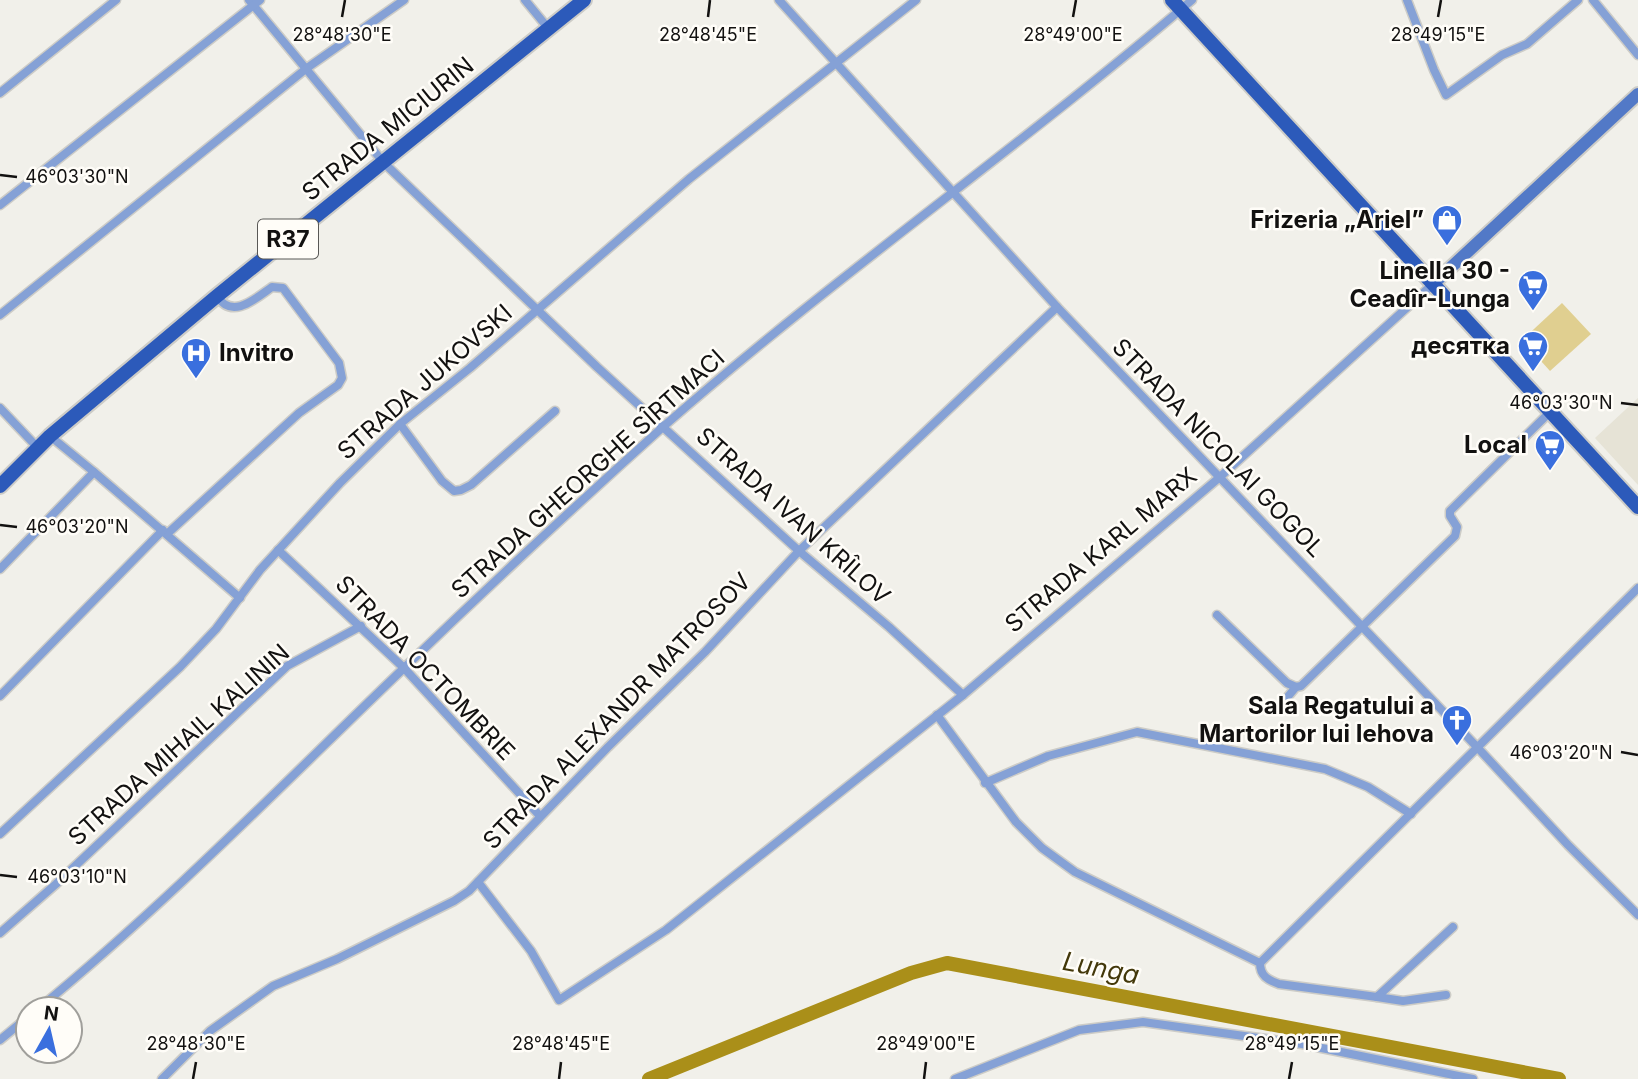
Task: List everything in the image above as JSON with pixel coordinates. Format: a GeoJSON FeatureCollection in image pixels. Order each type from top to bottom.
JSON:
{"type":"FeatureCollection","features":[{"type":"Feature","properties":{"kind":"main road","name":"STRADA MICIURIN"},"geometry":{"type":"LineString","coordinates":[[0,486],[37,447],[217,296],[584,0]]}},
{"type":"Feature","properties":{"kind":"main road"},"geometry":{"type":"LineString","coordinates":[[1182,3],[1433,284],[1638,507]]}},
{"type":"Feature","properties":{"kind":"street"},"geometry":{"type":"LineString","coordinates":[[0,93],[116,0]]}},
{"type":"Feature","properties":{"kind":"street"},"geometry":{"type":"LineString","coordinates":[[0,315],[307,68],[404,0]]}},
{"type":"Feature","properties":{"kind":"street"},"geometry":{"type":"LineString","coordinates":[[525,0],[548,28]]}},
{"type":"Feature","properties":{"kind":"street","name":"STRADA NICOLAI GOGOL"},"geometry":{"type":"LineString","coordinates":[[779,0],[1057,307],[1568,845],[1638,915]]}},
{"type":"Feature","properties":{"kind":"street","name":"STRADA JUKOVSKI"},"geometry":{"type":"LineString","coordinates":[[0,834],[180,667],[216,629],[278,550],[340,483],[400,425],[689,180],[916,0]]}},
{"type":"Feature","properties":{"kind":"street"},"geometry":{"type":"LineString","coordinates":[[1407,0],[1446,95],[1502,55],[1527,44],[1578,0]]}},
{"type":"Feature","properties":{"kind":"street"},"geometry":{"type":"LineString","coordinates":[[1593,0],[1638,55]]}},
{"type":"Feature","properties":{"kind":"street"},"geometry":{"type":"LineString","coordinates":[[0,205],[254,2]]}},
{"type":"Feature","properties":{"kind":"street","name":"STRADA IVAN KRÎLOV"},"geometry":{"type":"LineString","coordinates":[[254,2],[384,163],[597,367],[799,551],[889,627],[963,695]]}},
{"type":"Feature","properties":{"kind":"street","name":"STRADA GHEORGHE SÎRTMACI"},"geometry":{"type":"LineString","coordinates":[[55,995],[91,965],[292,779],[404,668],[664,426],[819,296],[954,192],[1182,3]]}},
{"type":"Feature","properties":{"kind":"street","name":"STRADA KARL MARX"},"geometry":{"type":"LineString","coordinates":[[478,882],[531,951],[559,1000],[666,930],[963,695],[1220,477],[1638,94]]}},
{"type":"Feature","properties":{"kind":"street"},"geometry":{"type":"LineString","coordinates":[[0,696],[165,532],[299,413],[338,385],[342,378],[339,363],[283,288],[272,287],[238,307],[228,308],[217,296]]}},
{"type":"Feature","properties":{"kind":"street","name":"STRADA ALEXANDR MATROSOV"},"geometry":{"type":"LineString","coordinates":[[162,1079],[210,1031],[272,986],[337,959],[454,901],[478,882],[540,816],[705,652],[799,551],[1057,307]]}},
{"type":"Feature","properties":{"kind":"street"},"geometry":{"type":"LineString","coordinates":[[0,408],[37,447]]}},
{"type":"Feature","properties":{"kind":"street"},"geometry":{"type":"LineString","coordinates":[[400,425],[442,481],[454,491],[471,485],[555,411]]}},
{"type":"Feature","properties":{"kind":"street"},"geometry":{"type":"LineString","coordinates":[[1285,700],[1455,536],[1457,527],[1450,511],[1550,412]]}},
{"type":"Feature","properties":{"kind":"street"},"geometry":{"type":"LineString","coordinates":[[50,436],[240,598]]}},
{"type":"Feature","properties":{"kind":"street"},"geometry":{"type":"LineString","coordinates":[[0,569],[94,472]]}},
{"type":"Feature","properties":{"kind":"street","name":"STRADA OCTOMBRIE"},"geometry":{"type":"LineString","coordinates":[[278,550],[404,668],[540,816]]}},
{"type":"Feature","properties":{"kind":"street"},"geometry":{"type":"LineString","coordinates":[[1446,995],[1403,1001],[1279,984],[1265,978],[1260,963],[1638,588]]}},
{"type":"Feature","properties":{"kind":"street"},"geometry":{"type":"LineString","coordinates":[[1217,615],[1287,683],[1296,687]]}},
{"type":"Feature","properties":{"kind":"street","name":"STRADA MIHAIL KALININ"},"geometry":{"type":"LineString","coordinates":[[0,933],[66,875],[287,666],[362,626]]}},
{"type":"Feature","properties":{"kind":"street"},"geometry":{"type":"LineString","coordinates":[[937,715],[985,783],[1024,831],[1042,848],[1075,872],[1260,963]]}},
{"type":"Feature","properties":{"kind":"street"},"geometry":{"type":"LineString","coordinates":[[985,783],[1048,756],[1137,732],[1325,769],[1368,787],[1410,814]]}},
{"type":"Feature","properties":{"kind":"street"},"geometry":{"type":"LineString","coordinates":[[1377,997],[1453,927]]}},
{"type":"Feature","properties":{"kind":"street"},"geometry":{"type":"LineString","coordinates":[[954,1079],[1079,1030],[1143,1022],[1301,1045],[1473,1079]]}},
{"type":"Feature","properties":{"kind":"street"},"geometry":{"type":"LineString","coordinates":[[0,1040],[14,1028]]}},
{"type":"Feature","properties":{"kind":"shaded area"},"geometry":{"type":"Polygon","coordinates":[[[1562,303],[1591,334],[1550,371],[1522,340],[1562,303]]]}},
{"type":"Feature","properties":{"kind":"shaded area"},"geometry":{"type":"Polygon","coordinates":[[[1638,398],[1638,485],[1595,438],[1638,398]]]}},
{"type":"Feature","properties":{"kind":"waterway","name":"Lunga"},"geometry":{"type":"LineString","coordinates":[[649,1079],[911,973],[947,963],[1559,1079]]}},
{"type":"Feature","properties":{"kind":"place","name":"Frizeria „Ariel”"},"geometry":{"type":"Point","coordinates":[1447,247]}},
{"type":"Feature","properties":{"kind":"place","name":"Linella 30 - Ceadîr-Lunga"},"geometry":{"type":"Point","coordinates":[1533,312]}},
{"type":"Feature","properties":{"kind":"place","name":"десятка"},"geometry":{"type":"Point","coordinates":[1533,373]}},
{"type":"Feature","properties":{"kind":"place","name":"Invitro"},"geometry":{"type":"Point","coordinates":[196,380]}},
{"type":"Feature","properties":{"kind":"place","name":"Local"},"geometry":{"type":"Point","coordinates":[1550,472]}},
{"type":"Feature","properties":{"kind":"place","name":"Sala Regatului a Martorilor lui Iehova"},"geometry":{"type":"Point","coordinates":[1457,747]}}]}
